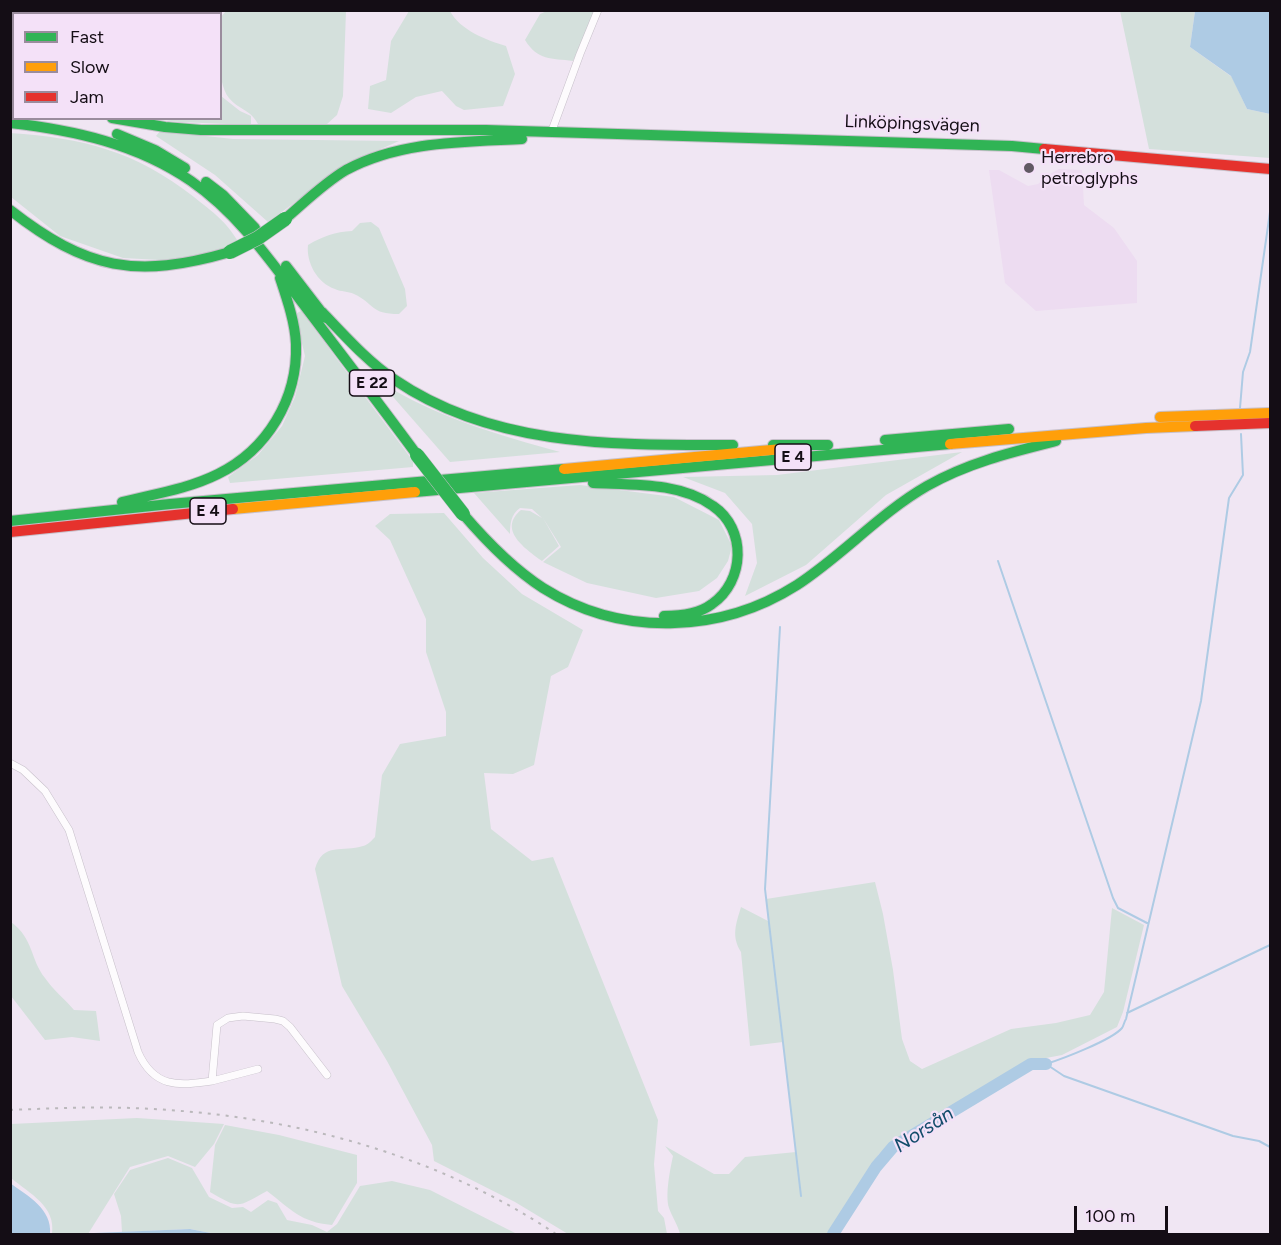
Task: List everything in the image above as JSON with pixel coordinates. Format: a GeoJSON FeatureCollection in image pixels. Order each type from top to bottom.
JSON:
{"type":"FeatureCollection","features":[{"type":"Feature","properties":{"kind":"main road","name":"E 22"},"geometry":{"type":"LineString","coordinates":[[64,120],[92,126],[135,146],[174,160],[223,195],[245,215],[322,312],[421,454],[467,512]]}},
{"type":"Feature","properties":{"kind":"main road"},"geometry":{"type":"LineString","coordinates":[[124,120],[201,130],[426,130],[551,135]]}},
{"type":"Feature","properties":{"kind":"main road","name":"E 22"},"geometry":{"type":"LineString","coordinates":[[10,123],[65,129],[135,146],[218,203],[239,223],[276,268]]}},
{"type":"Feature","properties":{"kind":"main road"},"geometry":{"type":"LineString","coordinates":[[10,210],[56,244],[92,260],[128,267],[165,268],[206,260],[230,252],[258,238],[345,171],[396,150],[551,135]]}},
{"type":"Feature","properties":{"kind":"main road","name":"Linköpingsvägen"},"geometry":{"type":"LineString","coordinates":[[551,135],[1012,146],[1270,169]]}},
{"type":"Feature","properties":{"kind":"main road"},"geometry":{"type":"LineString","coordinates":[[276,268],[421,454]]}},
{"type":"Feature","properties":{"kind":"main road"},"geometry":{"type":"LineString","coordinates":[[72,514],[157,494],[218,474],[241,460],[264,439],[285,406],[295,369],[294,328],[276,268]]}},
{"type":"Feature","properties":{"kind":"main road"},"geometry":{"type":"LineString","coordinates":[[322,312],[376,365],[416,394],[461,417],[509,431],[561,440],[629,445],[828,445]]}},
{"type":"Feature","properties":{"kind":"main road","name":"E 4"},"geometry":{"type":"LineString","coordinates":[[10,521],[1119,420],[1270,414]]}},
{"type":"Feature","properties":{"kind":"main road","name":"E 4"},"geometry":{"type":"LineString","coordinates":[[10,532],[173,514],[1092,431],[1270,423]]}},
{"type":"Feature","properties":{"kind":"main road"},"geometry":{"type":"LineString","coordinates":[[467,512],[486,541],[517,569],[545,590],[572,604],[600,615],[627,621],[661,624],[696,623],[725,617],[776,598],[818,571],[892,508],[962,468],[1092,431]]}},
{"type":"Feature","properties":{"kind":"main road"},"geometry":{"type":"LineString","coordinates":[[467,512],[502,546],[535,573],[577,597],[610,609],[660,616],[688,614],[714,603],[732,583],[739,558],[735,534],[724,515],[700,499],[652,487],[540,480]]}},
{"type":"Feature","properties":{"kind":"street"},"geometry":{"type":"LineString","coordinates":[[551,135],[598,10]]}},
{"type":"Feature","properties":{"kind":"street"},"geometry":{"type":"LineString","coordinates":[[10,763],[22,770],[45,791],[69,830],[144,1065],[152,1074],[174,1084],[187,1085],[258,1070]]}},
{"type":"Feature","properties":{"kind":"street"},"geometry":{"type":"LineString","coordinates":[[212,1081],[217,1025],[236,1015],[283,1022],[290,1027],[327,1075]]}},
{"type":"Feature","properties":{"kind":"shaded area"},"geometry":{"type":"Polygon","coordinates":[[[11,10],[198,10],[198,12],[12,12],[12,79],[10,79],[11,10]]]}},
{"type":"Feature","properties":{"kind":"shaded area"},"geometry":{"type":"Polygon","coordinates":[[[226,11],[346,11],[343,96],[337,115],[327,124],[259,126],[249,113],[229,98],[225,90],[222,81],[222,16],[226,11]]]}},
{"type":"Feature","properties":{"kind":"shaded area"},"geometry":{"type":"Polygon","coordinates":[[[409,11],[450,11],[454,18],[467,29],[506,46],[515,74],[503,106],[464,110],[456,106],[442,91],[416,97],[391,113],[368,109],[370,86],[386,80],[391,41],[409,11]]]}},
{"type":"Feature","properties":{"kind":"shaded area"},"geometry":{"type":"Polygon","coordinates":[[[547,11],[596,11],[573,61],[540,55],[525,40],[540,14],[547,11]]]}},
{"type":"Feature","properties":{"kind":"shaded area"},"geometry":{"type":"Polygon","coordinates":[[[1120,11],[1195,11],[1190,47],[1232,77],[1247,109],[1270,114],[1270,158],[1149,149],[1120,11]]]}},
{"type":"Feature","properties":{"kind":"shaded area"},"geometry":{"type":"Polygon","coordinates":[[[222,97],[240,111],[251,116],[251,125],[164,120],[222,120],[222,97]]]}},
{"type":"Feature","properties":{"kind":"shaded area"},"geometry":{"type":"Polygon","coordinates":[[[160,131],[233,139],[399,141],[349,163],[268,222],[215,175],[156,136],[160,131]]]}},
{"type":"Feature","properties":{"kind":"shaded area"},"geometry":{"type":"Polygon","coordinates":[[[10,133],[85,143],[151,168],[172,181],[213,213],[239,243],[179,261],[123,258],[60,236],[11,197],[10,133]]]}},
{"type":"Feature","properties":{"kind":"shaded area"},"geometry":{"type":"Polygon","coordinates":[[[1059,169],[1082,170],[1084,205],[1114,228],[1137,261],[1137,303],[1036,311],[1005,283],[989,170],[999,170],[1028,186],[1038,184],[1059,169]]]}},
{"type":"Feature","properties":{"kind":"shaded area"},"geometry":{"type":"Polygon","coordinates":[[[371,222],[379,228],[405,289],[407,306],[399,314],[378,310],[354,294],[329,286],[318,277],[311,265],[308,245],[329,235],[352,231],[360,223],[371,222]]]}},
{"type":"Feature","properties":{"kind":"shaded area"},"geometry":{"type":"Polygon","coordinates":[[[301,311],[413,461],[413,467],[230,483],[228,477],[258,455],[282,426],[295,397],[305,356],[295,314],[301,311]]]}},
{"type":"Feature","properties":{"kind":"shaded area"},"geometry":{"type":"Polygon","coordinates":[[[380,382],[445,415],[491,432],[560,452],[450,462],[380,382]]]}},
{"type":"Feature","properties":{"kind":"shaded area"},"geometry":{"type":"Polygon","coordinates":[[[962,452],[886,495],[806,565],[745,596],[757,563],[752,524],[725,493],[683,477],[777,475],[962,452]]]}},
{"type":"Feature","properties":{"kind":"shaded area"},"geometry":{"type":"Polygon","coordinates":[[[580,485],[674,497],[719,520],[732,546],[728,561],[717,578],[699,591],[656,598],[587,583],[543,562],[561,547],[543,518],[559,546],[542,561],[516,538],[512,525],[514,517],[521,510],[530,511],[542,518],[532,509],[517,510],[512,520],[510,534],[474,493],[580,485]]]}},
{"type":"Feature","properties":{"kind":"shaded area"},"geometry":{"type":"Polygon","coordinates":[[[444,513],[483,558],[522,594],[583,630],[568,667],[551,676],[534,765],[513,774],[484,773],[491,829],[532,861],[553,857],[658,1120],[654,1164],[658,1211],[664,1218],[667,1234],[568,1234],[515,1202],[434,1161],[432,1145],[387,1061],[342,986],[315,869],[319,860],[328,851],[356,848],[365,845],[375,837],[382,775],[400,744],[446,736],[446,712],[426,652],[426,619],[390,540],[375,526],[390,514],[444,513]]]}},
{"type":"Feature","properties":{"kind":"shaded area"},"geometry":{"type":"Polygon","coordinates":[[[875,882],[893,970],[902,1039],[910,1061],[922,1069],[1011,1029],[1056,1023],[1090,1015],[1104,992],[1112,908],[1144,925],[1123,1012],[1117,1027],[1062,1055],[1030,1061],[900,1138],[879,1154],[829,1234],[680,1234],[668,1203],[668,1182],[673,1156],[665,1146],[714,1174],[729,1174],[745,1157],[796,1152],[783,1042],[750,1046],[741,952],[735,935],[741,907],[768,921],[766,899],[875,882]]]}},
{"type":"Feature","properties":{"kind":"shaded area"},"geometry":{"type":"Polygon","coordinates":[[[11,922],[24,935],[40,971],[74,1010],[96,1011],[100,1041],[72,1037],[45,1040],[11,996],[11,922]]]}},
{"type":"Feature","properties":{"kind":"shaded area"},"geometry":{"type":"Polygon","coordinates":[[[137,1118],[224,1124],[214,1144],[195,1167],[168,1156],[130,1167],[88,1234],[52,1234],[52,1224],[46,1208],[11,1178],[11,1124],[137,1118]]]}},
{"type":"Feature","properties":{"kind":"shaded area"},"geometry":{"type":"Polygon","coordinates":[[[225,1125],[279,1135],[357,1155],[357,1183],[332,1225],[304,1218],[267,1191],[239,1204],[228,1202],[210,1192],[215,1145],[225,1125]]]}},
{"type":"Feature","properties":{"kind":"shaded area"},"geometry":{"type":"Polygon","coordinates":[[[168,1158],[192,1168],[209,1197],[232,1208],[243,1207],[251,1212],[268,1200],[277,1203],[287,1220],[312,1225],[327,1232],[337,1224],[360,1186],[392,1181],[430,1190],[517,1234],[216,1234],[190,1229],[122,1232],[121,1216],[114,1194],[130,1170],[168,1158]]]}},
{"type":"Feature","properties":{"kind":"water"},"geometry":{"type":"Polygon","coordinates":[[[1195,11],[1270,11],[1270,114],[1247,109],[1231,76],[1190,47],[1195,11]]]}},
{"type":"Feature","properties":{"kind":"water"},"geometry":{"type":"Polygon","coordinates":[[[10,1183],[43,1210],[50,1225],[50,1234],[11,1234],[10,1183]]]}},
{"type":"Feature","properties":{"kind":"water"},"geometry":{"type":"Polygon","coordinates":[[[190,1229],[216,1234],[94,1234],[94,1233],[190,1229]]]}},
{"type":"Feature","properties":{"kind":"waterway"},"geometry":{"type":"LineString","coordinates":[[1240,408],[1243,372],[1250,352],[1270,212]]}},
{"type":"Feature","properties":{"kind":"waterway"},"geometry":{"type":"LineString","coordinates":[[1046,1064],[1074,1054],[1117,1033],[1126,1019],[1201,701],[1229,498],[1243,475],[1241,434]]}},
{"type":"Feature","properties":{"kind":"waterway"},"geometry":{"type":"LineString","coordinates":[[998,561],[1113,898],[1118,908],[1147,923]]}},
{"type":"Feature","properties":{"kind":"waterway"},"geometry":{"type":"LineString","coordinates":[[780,627],[765,889],[801,1196]]}},
{"type":"Feature","properties":{"kind":"waterway"},"geometry":{"type":"LineString","coordinates":[[1127,1013],[1270,945]]}},
{"type":"Feature","properties":{"kind":"waterway","name":"Norsån"},"geometry":{"type":"LineString","coordinates":[[833,1234],[876,1167],[893,1147],[1031,1064],[1046,1064]]}},
{"type":"Feature","properties":{"kind":"waterway"},"geometry":{"type":"LineString","coordinates":[[1046,1064],[1064,1076],[1233,1136],[1259,1141],[1270,1147]]}},
{"type":"Feature","properties":{"kind":"railway"},"geometry":{"type":"LineString","coordinates":[[10,1110],[99,1107],[152,1109],[258,1120],[311,1131],[363,1145],[463,1182],[511,1206],[556,1234]]}},
{"type":"Feature","properties":{"kind":"traffic: fast"},"geometry":{"type":"LineString","coordinates":[[124,120],[201,130],[552,132]]}},
{"type":"Feature","properties":{"kind":"traffic: fast"},"geometry":{"type":"LineString","coordinates":[[10,123],[58,130],[127,148],[170,168],[208,194],[240,224],[268,257],[417,455]]}},
{"type":"Feature","properties":{"kind":"traffic: fast"},"geometry":{"type":"LineString","coordinates":[[552,132],[1012,146],[1044,149]]}},
{"type":"Feature","properties":{"kind":"traffic: fast"},"geometry":{"type":"LineString","coordinates":[[117,134],[155,150],[185,168]]}},
{"type":"Feature","properties":{"kind":"traffic: fast"},"geometry":{"type":"LineString","coordinates":[[285,219],[330,181],[367,160],[388,153],[432,145],[522,139]]}},
{"type":"Feature","properties":{"kind":"traffic: fast"},"geometry":{"type":"LineString","coordinates":[[206,182],[223,195],[255,228]]}},
{"type":"Feature","properties":{"kind":"traffic: fast"},"geometry":{"type":"LineString","coordinates":[[10,210],[64,246],[89,257],[114,264],[167,265],[230,252]]}},
{"type":"Feature","properties":{"kind":"traffic: fast"},"geometry":{"type":"LineString","coordinates":[[230,252],[258,238],[285,219]]}},
{"type":"Feature","properties":{"kind":"traffic: fast"},"geometry":{"type":"LineString","coordinates":[[286,266],[326,318]]}},
{"type":"Feature","properties":{"kind":"traffic: fast"},"geometry":{"type":"LineString","coordinates":[[122,502],[207,479],[236,464],[265,437],[285,403],[292,384],[295,364],[294,327],[280,278]]}},
{"type":"Feature","properties":{"kind":"traffic: fast"},"geometry":{"type":"LineString","coordinates":[[322,312],[385,373],[433,402],[474,419],[558,438],[645,444],[733,445]]}},
{"type":"Feature","properties":{"kind":"traffic: fast"},"geometry":{"type":"LineString","coordinates":[[885,440],[1009,429]]}},
{"type":"Feature","properties":{"kind":"traffic: fast"},"geometry":{"type":"LineString","coordinates":[[463,514],[510,563],[543,588],[573,604],[605,615],[637,622],[670,623],[703,620],[736,613],[767,601],[797,585],[893,509],[942,478],[990,459],[1056,441]]}},
{"type":"Feature","properties":{"kind":"traffic: fast"},"geometry":{"type":"LineString","coordinates":[[415,492],[950,444]]}},
{"type":"Feature","properties":{"kind":"traffic: fast"},"geometry":{"type":"LineString","coordinates":[[773,445],[828,445]]}},
{"type":"Feature","properties":{"kind":"traffic: fast"},"geometry":{"type":"LineString","coordinates":[[417,455],[463,514]]}},
{"type":"Feature","properties":{"kind":"traffic: fast"},"geometry":{"type":"LineString","coordinates":[[10,521],[170,504],[564,469]]}},
{"type":"Feature","properties":{"kind":"traffic: fast"},"geometry":{"type":"LineString","coordinates":[[593,483],[655,486],[686,493],[713,506],[732,528],[738,555],[736,569],[723,594],[701,610],[683,615],[664,616]]}},
{"type":"Feature","properties":{"kind":"traffic: slow"},"geometry":{"type":"LineString","coordinates":[[1160,417],[1270,413]]}},
{"type":"Feature","properties":{"kind":"traffic: slow"},"geometry":{"type":"LineString","coordinates":[[950,444],[1195,426]]}},
{"type":"Feature","properties":{"kind":"traffic: slow"},"geometry":{"type":"LineString","coordinates":[[564,469],[782,449]]}},
{"type":"Feature","properties":{"kind":"traffic: slow"},"geometry":{"type":"LineString","coordinates":[[233,509],[415,492]]}},
{"type":"Feature","properties":{"kind":"traffic: jam"},"geometry":{"type":"LineString","coordinates":[[1044,149],[1270,169]]}},
{"type":"Feature","properties":{"kind":"traffic: jam"},"geometry":{"type":"LineString","coordinates":[[1195,426],[1270,423]]}},
{"type":"Feature","properties":{"kind":"traffic: jam"},"geometry":{"type":"LineString","coordinates":[[10,532],[233,509]]}},
{"type":"Feature","properties":{"kind":"place","name":"Herrebro petroglyphs"},"geometry":{"type":"Point","coordinates":[1029,168]}}]}
